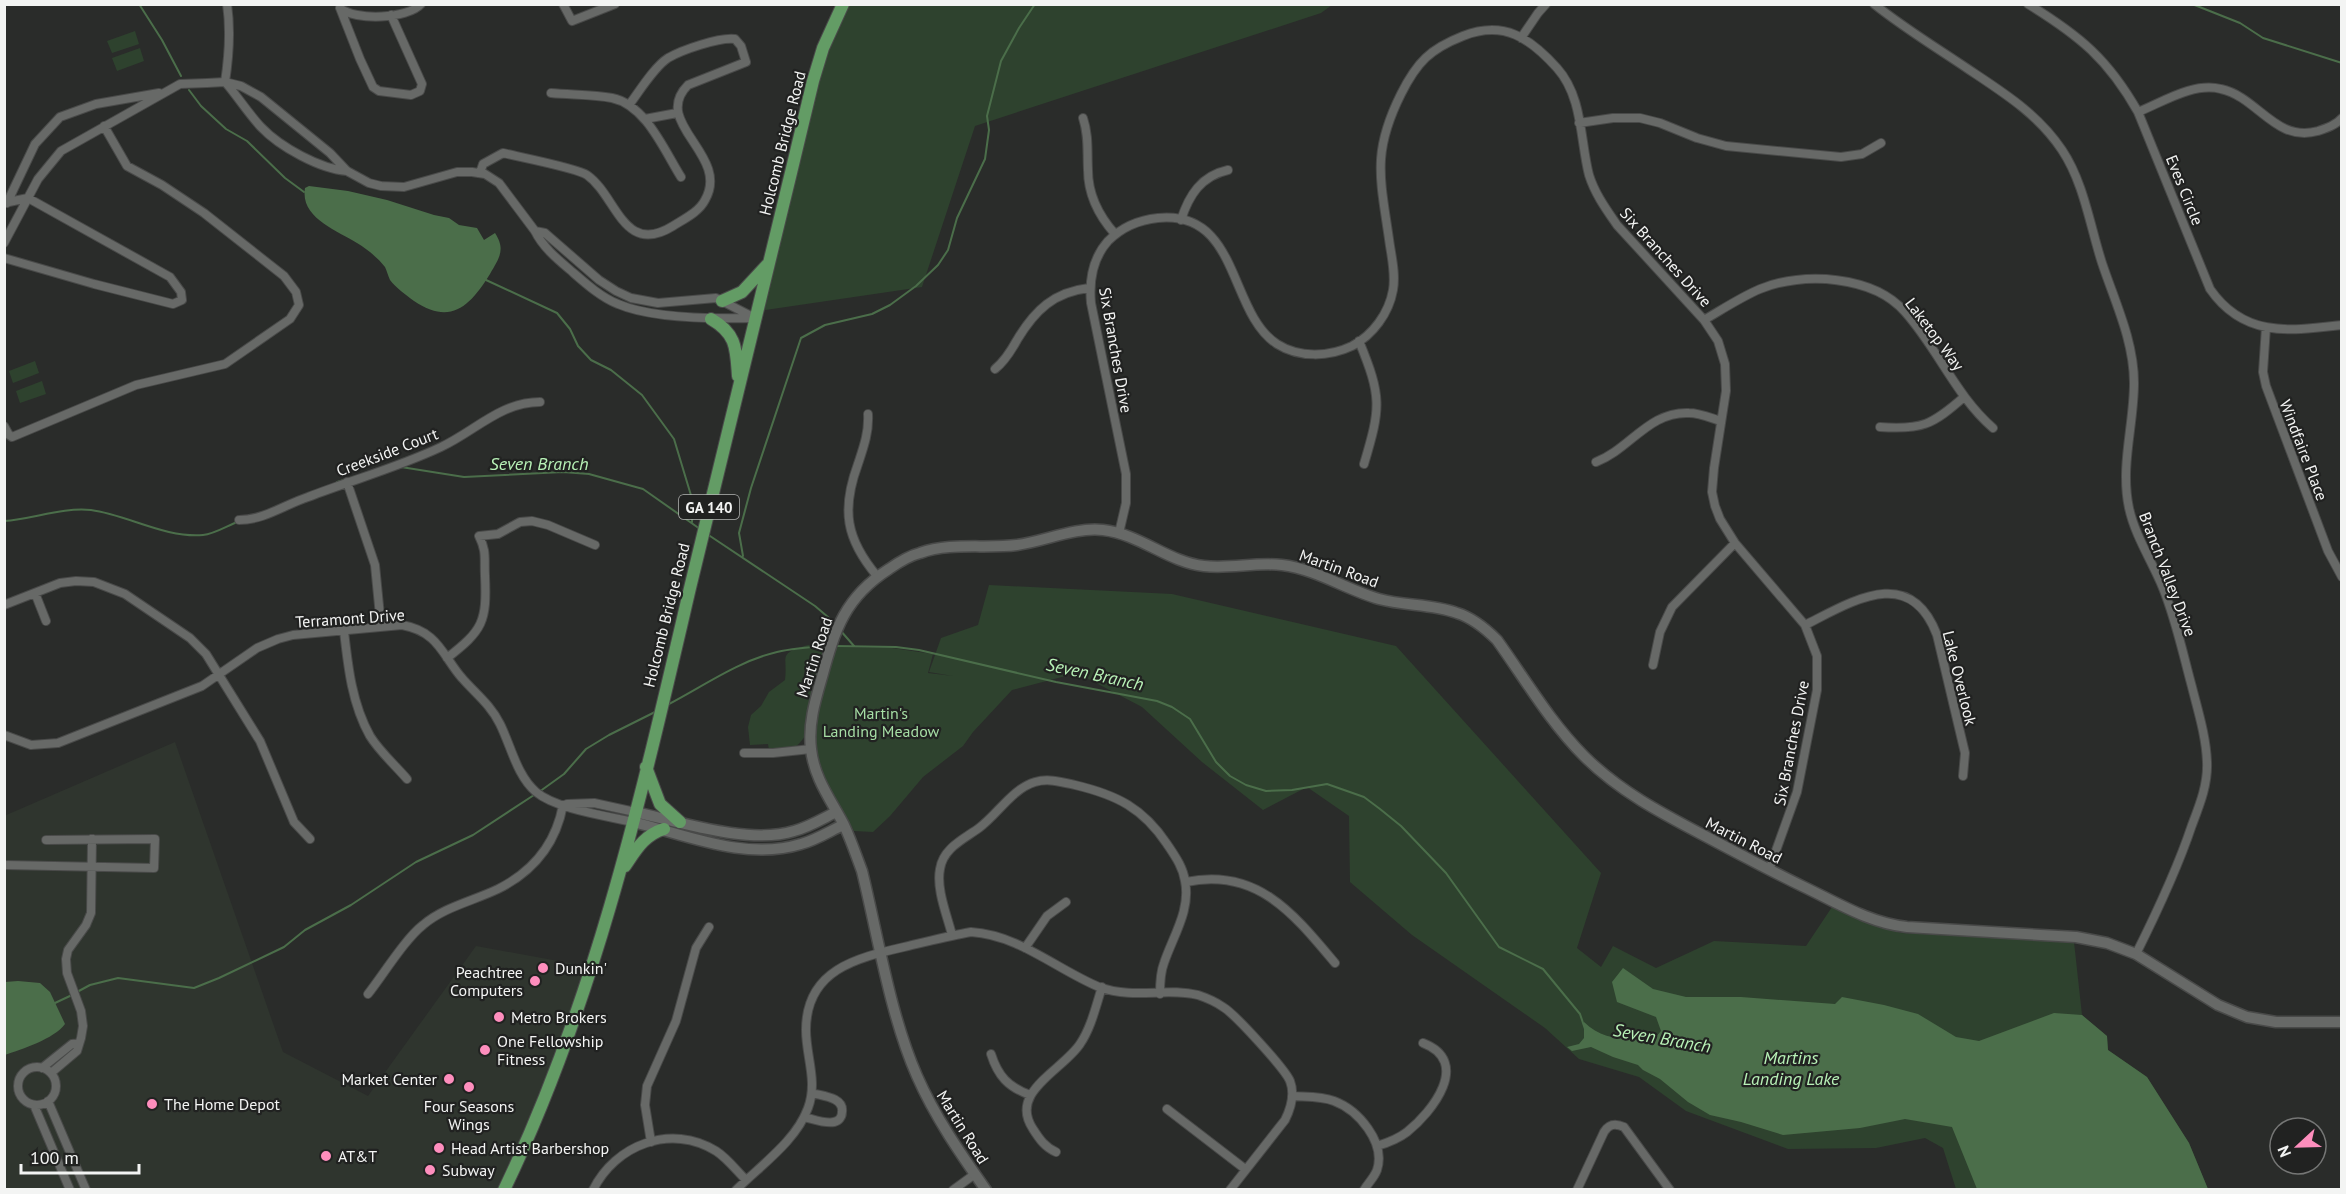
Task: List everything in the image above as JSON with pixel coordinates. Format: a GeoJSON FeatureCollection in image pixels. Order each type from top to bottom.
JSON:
{"type":"FeatureCollection","features":[{"type":"Feature","properties":{"kind":"main road","name":"Holcomb Bridge Road"},"geometry":{"type":"LineString","coordinates":[[504,1190],[537,1118],[572,1028],[600,944],[634,817],[813,81],[843,4]]}},
{"type":"Feature","properties":{"kind":"main road"},"geometry":{"type":"LineString","coordinates":[[722,301],[742,292],[770,262]]}},
{"type":"Feature","properties":{"kind":"main road"},"geometry":{"type":"LineString","coordinates":[[711,319],[722,326],[736,347],[738,390]]}},
{"type":"Feature","properties":{"kind":"main road"},"geometry":{"type":"LineString","coordinates":[[646,767],[660,804],[681,822]]}},
{"type":"Feature","properties":{"kind":"main road"},"geometry":{"type":"LineString","coordinates":[[619,875],[644,839],[664,829]]}},
{"type":"Feature","properties":{"kind":"street"},"geometry":{"type":"LineString","coordinates":[[227,4],[230,24],[229,57],[225,82],[262,129],[283,145],[332,170],[347,171]]}},
{"type":"Feature","properties":{"kind":"street"},"geometry":{"type":"LineString","coordinates":[[339,6],[355,16],[411,13],[421,4]]}},
{"type":"Feature","properties":{"kind":"street"},"geometry":{"type":"LineString","coordinates":[[563,4],[572,21],[615,4]]}},
{"type":"Feature","properties":{"kind":"street"},"geometry":{"type":"LineString","coordinates":[[1521,38],[1546,4]]}},
{"type":"Feature","properties":{"kind":"street","name":"Branch Valley Drive"},"geometry":{"type":"LineString","coordinates":[[1874,4],[1897,22],[2017,101],[2048,130],[2064,153],[2078,181],[2102,264],[2126,333],[2132,358],[2134,382],[2126,465],[2128,504],[2137,534],[2162,586],[2174,619],[2204,736],[2207,761],[2203,795],[2180,861],[2136,954]]}},
{"type":"Feature","properties":{"kind":"street","name":"Eves Circle"},"geometry":{"type":"LineString","coordinates":[[2028,4],[2061,24],[2097,54],[2120,82],[2138,112],[2210,289],[2230,312],[2243,320],[2266,327],[2304,329],[2342,325]]}},
{"type":"Feature","properties":{"kind":"street"},"geometry":{"type":"LineString","coordinates":[[339,6],[373,87],[379,91],[411,95],[420,91],[422,84],[392,15]]}},
{"type":"Feature","properties":{"kind":"street","name":"Six Branches Drive"},"geometry":{"type":"LineString","coordinates":[[1119,532],[1126,504],[1126,474],[1090,303],[1089,288],[1096,258],[1115,234],[1130,225],[1146,219],[1164,217],[1181,220],[1202,229],[1219,245],[1256,321],[1275,343],[1294,351],[1317,354],[1339,351],[1359,341],[1381,320],[1393,291],[1394,275],[1380,180],[1380,155],[1388,120],[1411,75],[1420,62],[1433,50],[1470,33],[1500,30],[1514,32],[1538,50],[1565,77],[1574,97],[1590,176],[1605,208],[1617,225],[1704,320],[1718,341],[1725,364],[1726,391],[1712,492],[1720,519],[1735,543],[1805,625],[1817,656],[1817,690],[1794,807],[1769,870]]}},
{"type":"Feature","properties":{"kind":"street"},"geometry":{"type":"LineString","coordinates":[[480,173],[483,164],[503,153],[586,174],[598,185],[622,220],[633,231],[659,232],[670,228],[695,212],[705,200],[710,186],[706,160],[677,113],[677,102],[682,90],[688,85],[746,62],[741,46],[735,39],[724,37],[667,59],[642,86],[629,105]]}},
{"type":"Feature","properties":{"kind":"street"},"geometry":{"type":"LineString","coordinates":[[4,243],[38,179],[61,151],[180,84],[225,82],[241,86],[261,97],[330,153],[347,171],[369,183],[393,188],[415,185],[457,172],[480,173],[493,178],[535,231],[539,240],[554,256],[615,303],[656,313],[711,319],[756,318]]}},
{"type":"Feature","properties":{"kind":"street"},"geometry":{"type":"LineString","coordinates":[[2138,112],[2190,91],[2208,87],[2234,94],[2275,125],[2295,133],[2311,133],[2328,128],[2342,118]]}},
{"type":"Feature","properties":{"kind":"street"},"geometry":{"type":"LineString","coordinates":[[6,204],[35,144],[60,117],[96,104],[166,92]]}},
{"type":"Feature","properties":{"kind":"street"},"geometry":{"type":"LineString","coordinates":[[551,93],[614,98],[629,105],[645,119],[681,177]]}},
{"type":"Feature","properties":{"kind":"street"},"geometry":{"type":"LineString","coordinates":[[645,119],[677,113]]}},
{"type":"Feature","properties":{"kind":"street"},"geometry":{"type":"LineString","coordinates":[[1083,118],[1088,138],[1088,173],[1091,193],[1100,214],[1115,234]]}},
{"type":"Feature","properties":{"kind":"street"},"geometry":{"type":"LineString","coordinates":[[1580,123],[1613,118],[1640,118],[1726,146],[1841,157],[1862,154],[1881,143]]}},
{"type":"Feature","properties":{"kind":"street"},"geometry":{"type":"LineString","coordinates":[[4,426],[12,437],[136,385],[225,364],[290,320],[299,305],[296,292],[284,276],[204,213],[162,185],[127,166],[104,126]]}},
{"type":"Feature","properties":{"kind":"street"},"geometry":{"type":"LineString","coordinates":[[1181,220],[1186,205],[1198,186],[1211,176],[1228,170]]}},
{"type":"Feature","properties":{"kind":"street"},"geometry":{"type":"LineString","coordinates":[[4,258],[172,304],[182,300],[181,292],[170,277],[28,198],[6,204]]}},
{"type":"Feature","properties":{"kind":"street"},"geometry":{"type":"LineString","coordinates":[[535,231],[545,233],[616,291],[631,298],[658,303],[716,298],[756,318]]}},
{"type":"Feature","properties":{"kind":"street"},"geometry":{"type":"LineString","coordinates":[[554,256],[562,248]]}},
{"type":"Feature","properties":{"kind":"street","name":"Laketop Way"},"geometry":{"type":"LineString","coordinates":[[1704,320],[1747,295],[1778,283],[1808,280],[1844,281],[1863,285],[1885,295],[1905,311],[1964,397],[1977,414],[1993,428]]}},
{"type":"Feature","properties":{"kind":"street"},"geometry":{"type":"LineString","coordinates":[[995,369],[1006,358],[1029,321],[1042,306],[1064,293],[1089,288]]}},
{"type":"Feature","properties":{"kind":"street"},"geometry":{"type":"LineString","coordinates":[[656,313],[658,303]]}},
{"type":"Feature","properties":{"kind":"street","name":"Windfaire Place"},"geometry":{"type":"LineString","coordinates":[[2266,327],[2263,372],[2266,386],[2328,551],[2342,577]]}},
{"type":"Feature","properties":{"kind":"street"},"geometry":{"type":"LineString","coordinates":[[1359,341],[1374,376],[1378,402],[1375,427],[1364,464]]}},
{"type":"Feature","properties":{"kind":"street"},"geometry":{"type":"LineString","coordinates":[[1880,427],[1905,429],[1925,425],[1942,416],[1964,397]]}},
{"type":"Feature","properties":{"kind":"street","name":"Creekside Court"},"geometry":{"type":"LineString","coordinates":[[239,520],[261,518],[304,498],[440,448],[510,406],[526,402],[540,402]]}},
{"type":"Feature","properties":{"kind":"street"},"geometry":{"type":"LineString","coordinates":[[1596,462],[1613,454],[1647,425],[1665,416],[1691,413],[1721,421]]}},
{"type":"Feature","properties":{"kind":"street"},"geometry":{"type":"LineString","coordinates":[[868,414],[868,436],[850,484],[847,513],[856,547],[877,576]]}},
{"type":"Feature","properties":{"kind":"street"},"geometry":{"type":"LineString","coordinates":[[347,482],[375,565],[381,626]]}},
{"type":"Feature","properties":{"kind":"street"},"geometry":{"type":"LineString","coordinates":[[447,658],[470,641],[482,620],[486,602],[484,559],[486,550],[479,536],[498,534],[514,525],[532,521],[548,525],[595,545]]}},
{"type":"Feature","properties":{"kind":"street","name":"Martin Road"},"geometry":{"type":"LineString","coordinates":[[986,1190],[941,1124],[916,1074],[899,1027],[862,871],[843,825],[819,780],[811,749],[812,712],[834,633],[852,602],[877,576],[906,558],[936,548],[1016,545],[1084,530],[1119,532],[1190,564],[1216,567],[1261,564],[1286,566],[1379,599],[1446,610],[1469,618],[1497,640],[1561,730],[1608,778],[1658,812],[1869,919],[1887,925],[2076,936],[2107,943],[2136,954],[2218,1005],[2247,1017],[2276,1022],[2342,1022]]}},
{"type":"Feature","properties":{"kind":"street"},"geometry":{"type":"LineString","coordinates":[[1653,665],[1660,632],[1672,608],[1735,543]]}},
{"type":"Feature","properties":{"kind":"street"},"geometry":{"type":"LineString","coordinates":[[4,605],[60,584],[76,580],[94,582],[113,587],[190,638],[206,654],[260,741],[294,822],[310,839]]}},
{"type":"Feature","properties":{"kind":"street"},"geometry":{"type":"LineString","coordinates":[[35,593],[46,621]]}},
{"type":"Feature","properties":{"kind":"street","name":"Lake Overlook"},"geometry":{"type":"LineString","coordinates":[[1805,625],[1859,598],[1875,593],[1901,595],[1922,609],[1932,621],[1937,635],[1965,753],[1963,776]]}},
{"type":"Feature","properties":{"kind":"street","name":"Terramont Drive"},"geometry":{"type":"LineString","coordinates":[[4,735],[31,745],[58,744],[183,694],[220,675],[257,648],[278,639],[293,635],[402,625],[419,630],[433,639],[460,677],[495,714],[529,785],[544,798],[563,804],[634,817]]}},
{"type":"Feature","properties":{"kind":"street"},"geometry":{"type":"LineString","coordinates":[[344,631],[350,680],[365,724],[378,747],[407,779]]}},
{"type":"Feature","properties":{"kind":"street"},"geometry":{"type":"LineString","coordinates":[[744,753],[811,749]]}},
{"type":"Feature","properties":{"kind":"street"},"geometry":{"type":"LineString","coordinates":[[952,935],[939,879],[944,856],[953,845],[990,819],[1018,790],[1037,781],[1054,781],[1097,790],[1132,806],[1147,818],[1179,861],[1186,882],[1185,909],[1163,965],[1160,994]]}},
{"type":"Feature","properties":{"kind":"street"},"geometry":{"type":"LineString","coordinates":[[368,994],[424,924],[446,910],[499,888],[538,859],[555,834],[563,804]]}},
{"type":"Feature","properties":{"kind":"street"},"geometry":{"type":"LineString","coordinates":[[634,817],[766,836],[793,832],[836,812]]}},
{"type":"Feature","properties":{"kind":"street"},"geometry":{"type":"LineString","coordinates":[[634,817],[664,829],[731,847],[764,850],[801,844],[843,825]]}},
{"type":"Feature","properties":{"kind":"street"},"geometry":{"type":"LineString","coordinates":[[51,1073],[77,1051],[83,1026],[81,1011],[67,973],[66,959],[68,950],[86,925],[91,913],[92,839]]}},
{"type":"Feature","properties":{"kind":"street"},"geometry":{"type":"LineString","coordinates":[[4,865],[154,868],[155,839],[46,840]]}},
{"type":"Feature","properties":{"kind":"street"},"geometry":{"type":"LineString","coordinates":[[1186,882],[1203,878],[1221,878],[1253,888],[1293,914],[1335,963]]}},
{"type":"Feature","properties":{"kind":"street"},"geometry":{"type":"LineString","coordinates":[[1025,948],[1047,916],[1066,902]]}},
{"type":"Feature","properties":{"kind":"street"},"geometry":{"type":"LineString","coordinates":[[651,1142],[645,1105],[647,1086],[676,1021],[696,948],[709,927]]}},
{"type":"Feature","properties":{"kind":"street"},"geometry":{"type":"LineString","coordinates":[[736,1190],[791,1137],[804,1117],[812,1093],[813,1073],[806,1030],[812,998],[824,981],[837,968],[856,959],[971,932],[989,933],[1006,938],[1102,987],[1130,994],[1197,995],[1225,1007],[1283,1068],[1290,1082],[1292,1096],[1285,1120],[1230,1190]]}},
{"type":"Feature","properties":{"kind":"street"},"geometry":{"type":"LineString","coordinates":[[1056,1152],[1043,1144],[1030,1124],[1027,1110],[1030,1095],[1081,1044],[1102,987]]}},
{"type":"Feature","properties":{"kind":"street"},"geometry":{"type":"LineString","coordinates":[[70,1190],[34,1105],[23,1098],[19,1084],[27,1071],[42,1068],[72,1044],[79,1043]]}},
{"type":"Feature","properties":{"kind":"street"},"geometry":{"type":"LineString","coordinates":[[1377,1146],[1408,1132],[1443,1091],[1446,1076],[1443,1060],[1435,1050],[1423,1043]]}},
{"type":"Feature","properties":{"kind":"street"},"geometry":{"type":"LineString","coordinates":[[991,1054],[996,1069],[1004,1081],[1016,1090],[1030,1095]]}},
{"type":"Feature","properties":{"kind":"street"},"geometry":{"type":"LineString","coordinates":[[34,1105],[48,1101],[54,1095],[56,1086],[51,1073],[42,1068]]}},
{"type":"Feature","properties":{"kind":"street"},"geometry":{"type":"LineString","coordinates":[[804,1117],[831,1123],[838,1121],[842,1115],[843,1107],[839,1102],[812,1093]]}},
{"type":"Feature","properties":{"kind":"street"},"geometry":{"type":"LineString","coordinates":[[1292,1096],[1322,1098],[1342,1105],[1359,1118],[1377,1146],[1377,1170],[1364,1190]]}},
{"type":"Feature","properties":{"kind":"street"},"geometry":{"type":"LineString","coordinates":[[48,1101],[86,1190]]}},
{"type":"Feature","properties":{"kind":"street"},"geometry":{"type":"LineString","coordinates":[[1167,1109],[1245,1169]]}},
{"type":"Feature","properties":{"kind":"street"},"geometry":{"type":"LineString","coordinates":[[1577,1190],[1604,1132],[1607,1128],[1618,1125],[1624,1127],[1670,1190]]}},
{"type":"Feature","properties":{"kind":"street"},"geometry":{"type":"LineString","coordinates":[[593,1190],[610,1163],[621,1154],[651,1142],[680,1139],[704,1145],[724,1157],[746,1180]]}},
{"type":"Feature","properties":{"kind":"street"},"geometry":{"type":"LineString","coordinates":[[953,1190],[975,1174]]}},
{"type":"Feature","properties":{"kind":"shaded area"},"geometry":{"type":"Polygon","coordinates":[[[175,742],[283,1052],[368,1096],[476,946],[591,967],[577,1029],[503,1189],[5,1189],[4,816],[175,742]]]}},
{"type":"Feature","properties":{"kind":"green space"},"geometry":{"type":"Polygon","coordinates":[[[838,5],[1332,5],[1321,13],[975,126],[922,287],[752,312],[838,5]]]}},
{"type":"Feature","properties":{"kind":"green space"},"geometry":{"type":"Polygon","coordinates":[[[135,31],[139,44],[112,53],[107,41],[135,31]]]}},
{"type":"Feature","properties":{"kind":"green space"},"geometry":{"type":"Polygon","coordinates":[[[140,48],[144,61],[117,71],[112,58],[140,48]]]}},
{"type":"Feature","properties":{"kind":"green space"},"geometry":{"type":"Polygon","coordinates":[[[35,361],[39,373],[13,383],[9,371],[35,361]]]}},
{"type":"Feature","properties":{"kind":"green space"},"geometry":{"type":"Polygon","coordinates":[[[42,381],[46,394],[20,403],[16,391],[42,381]]]}},
{"type":"Feature","properties":{"kind":"green space","name":"Martin's Landing Meadow"},"geometry":{"type":"Polygon","coordinates":[[[989,585],[1172,594],[1396,646],[1601,873],[1577,948],[1601,967],[1613,946],[1656,968],[1714,941],[1806,946],[1834,904],[1862,921],[1901,933],[2074,942],[2082,1015],[2107,1036],[2108,1050],[2147,1077],[2189,1143],[2208,1189],[1956,1189],[1943,1148],[1925,1138],[1876,1148],[1788,1149],[1686,1111],[1639,1077],[1579,1059],[1545,1028],[1412,935],[1350,882],[1349,816],[1307,787],[1263,810],[1202,762],[1142,707],[1077,673],[1012,690],[963,746],[923,777],[890,816],[873,832],[854,831],[827,783],[816,752],[813,728],[832,647],[892,648],[933,654],[928,673],[953,676],[929,672],[941,638],[978,625],[989,585]]]}},
{"type":"Feature","properties":{"kind":"green space"},"geometry":{"type":"Polygon","coordinates":[[[808,645],[829,646],[806,734],[795,747],[786,749],[769,750],[768,744],[750,745],[748,727],[751,715],[761,706],[769,692],[785,680],[785,660],[788,653],[808,645]]]}},
{"type":"Feature","properties":{"kind":"water"},"geometry":{"type":"Polygon","coordinates":[[[309,186],[348,191],[449,218],[459,225],[477,228],[484,240],[495,233],[500,244],[500,254],[483,285],[467,303],[449,312],[427,308],[395,286],[385,267],[372,254],[330,228],[314,215],[305,198],[305,188],[309,186]]]}},
{"type":"Feature","properties":{"kind":"water","name":"Martins Landing Lake"},"geometry":{"type":"Polygon","coordinates":[[[1623,968],[1653,989],[1686,997],[1741,997],[1835,1004],[1842,997],[1884,1005],[1918,1014],[1956,1037],[1979,1041],[2054,1013],[2082,1015],[2107,1036],[2108,1050],[2147,1077],[2189,1143],[2208,1189],[1977,1189],[1952,1127],[1905,1119],[1860,1128],[1783,1135],[1710,1115],[1688,1102],[1660,1079],[1638,1065],[1591,1047],[1572,1051],[1567,1047],[1579,1044],[1584,1038],[1584,1022],[1600,1033],[1617,1038],[1655,1038],[1661,1031],[1656,1017],[1617,1002],[1612,982],[1623,968]]]}},
{"type":"Feature","properties":{"kind":"water"},"geometry":{"type":"Polygon","coordinates":[[[5,982],[40,983],[50,992],[65,1024],[46,1039],[5,1055],[5,982]]]}},
{"type":"Feature","properties":{"kind":"waterway"},"geometry":{"type":"LineString","coordinates":[[139,4],[181,76]]}},
{"type":"Feature","properties":{"kind":"waterway"},"geometry":{"type":"LineString","coordinates":[[743,556],[739,533],[751,488],[801,338],[825,325],[872,314],[890,305],[916,286],[938,265],[948,250],[957,218],[985,159],[989,130],[987,116],[1001,61],[1035,4]]}},
{"type":"Feature","properties":{"kind":"waterway"},"geometry":{"type":"LineString","coordinates":[[2192,4],[2240,23],[2263,38],[2342,63]]}},
{"type":"Feature","properties":{"kind":"waterway"},"geometry":{"type":"LineString","coordinates":[[189,90],[201,106],[226,129],[247,141],[285,178],[304,192]]}},
{"type":"Feature","properties":{"kind":"waterway"},"geometry":{"type":"LineString","coordinates":[[486,280],[557,313],[570,329],[578,346],[591,360],[611,370],[642,395],[674,439],[693,502],[692,522]]}},
{"type":"Feature","properties":{"kind":"waterway","name":"Seven Branch"},"geometry":{"type":"LineString","coordinates":[[401,467],[464,477],[563,472],[589,474],[643,489],[700,529]]}},
{"type":"Feature","properties":{"kind":"waterway","name":"Seven Branch"},"geometry":{"type":"LineString","coordinates":[[337,482],[360,475]]}},
{"type":"Feature","properties":{"kind":"waterway","name":"Seven Branch"},"geometry":{"type":"LineString","coordinates":[[4,521],[69,510],[91,510],[119,516],[160,530],[189,535],[216,532],[237,522]]}},
{"type":"Feature","properties":{"kind":"waterway","name":"Seven Branch"},"geometry":{"type":"LineString","coordinates":[[707,534],[815,606],[835,623]]}},
{"type":"Feature","properties":{"kind":"waterway","name":"Seven Branch"},"geometry":{"type":"LineString","coordinates":[[840,630],[854,646]]}},
{"type":"Feature","properties":{"kind":"waterway"},"geometry":{"type":"LineString","coordinates":[[667,705],[734,668],[763,656],[809,647],[828,646]]}},
{"type":"Feature","properties":{"kind":"waterway","name":"Seven Branch"},"geometry":{"type":"LineString","coordinates":[[834,646],[896,647],[919,650],[1056,682],[1157,701],[1172,707],[1190,719],[1216,762],[1230,776],[1246,785],[1266,791],[1292,790],[1327,784],[1364,797],[1401,826],[1446,873],[1499,947],[1543,969],[1580,1014],[1585,1029]]}},
{"type":"Feature","properties":{"kind":"waterway"},"geometry":{"type":"LineString","coordinates":[[539,792],[564,774],[586,749],[657,711]]}},
{"type":"Feature","properties":{"kind":"waterway"},"geometry":{"type":"LineString","coordinates":[[77,992],[90,985],[118,978],[194,988],[219,978],[284,947],[305,930],[351,905],[416,862],[473,835],[534,795]]}},
{"type":"Feature","properties":{"kind":"waterway"},"geometry":{"type":"LineString","coordinates":[[55,1003],[72,995]]}},
{"type":"Feature","properties":{"kind":"place","name":"Dunkin'"},"geometry":{"type":"Point","coordinates":[543,968]}},
{"type":"Feature","properties":{"kind":"place","name":"Peachtree Computers"},"geometry":{"type":"Point","coordinates":[535,981]}},
{"type":"Feature","properties":{"kind":"place","name":"Metro Brokers"},"geometry":{"type":"Point","coordinates":[499,1017]}},
{"type":"Feature","properties":{"kind":"place","name":"One Fellowship Fitness"},"geometry":{"type":"Point","coordinates":[485,1050]}},
{"type":"Feature","properties":{"kind":"place","name":"Market Center"},"geometry":{"type":"Point","coordinates":[449,1079]}},
{"type":"Feature","properties":{"kind":"place","name":"Four Seasons Wings"},"geometry":{"type":"Point","coordinates":[469,1087]}},
{"type":"Feature","properties":{"kind":"place","name":"The Home Depot"},"geometry":{"type":"Point","coordinates":[152,1104]}},
{"type":"Feature","properties":{"kind":"place","name":"Head Artist Barbershop"},"geometry":{"type":"Point","coordinates":[439,1148]}},
{"type":"Feature","properties":{"kind":"place","name":"AT&T"},"geometry":{"type":"Point","coordinates":[326,1156]}},
{"type":"Feature","properties":{"kind":"place","name":"Subway"},"geometry":{"type":"Point","coordinates":[430,1170]}}]}
